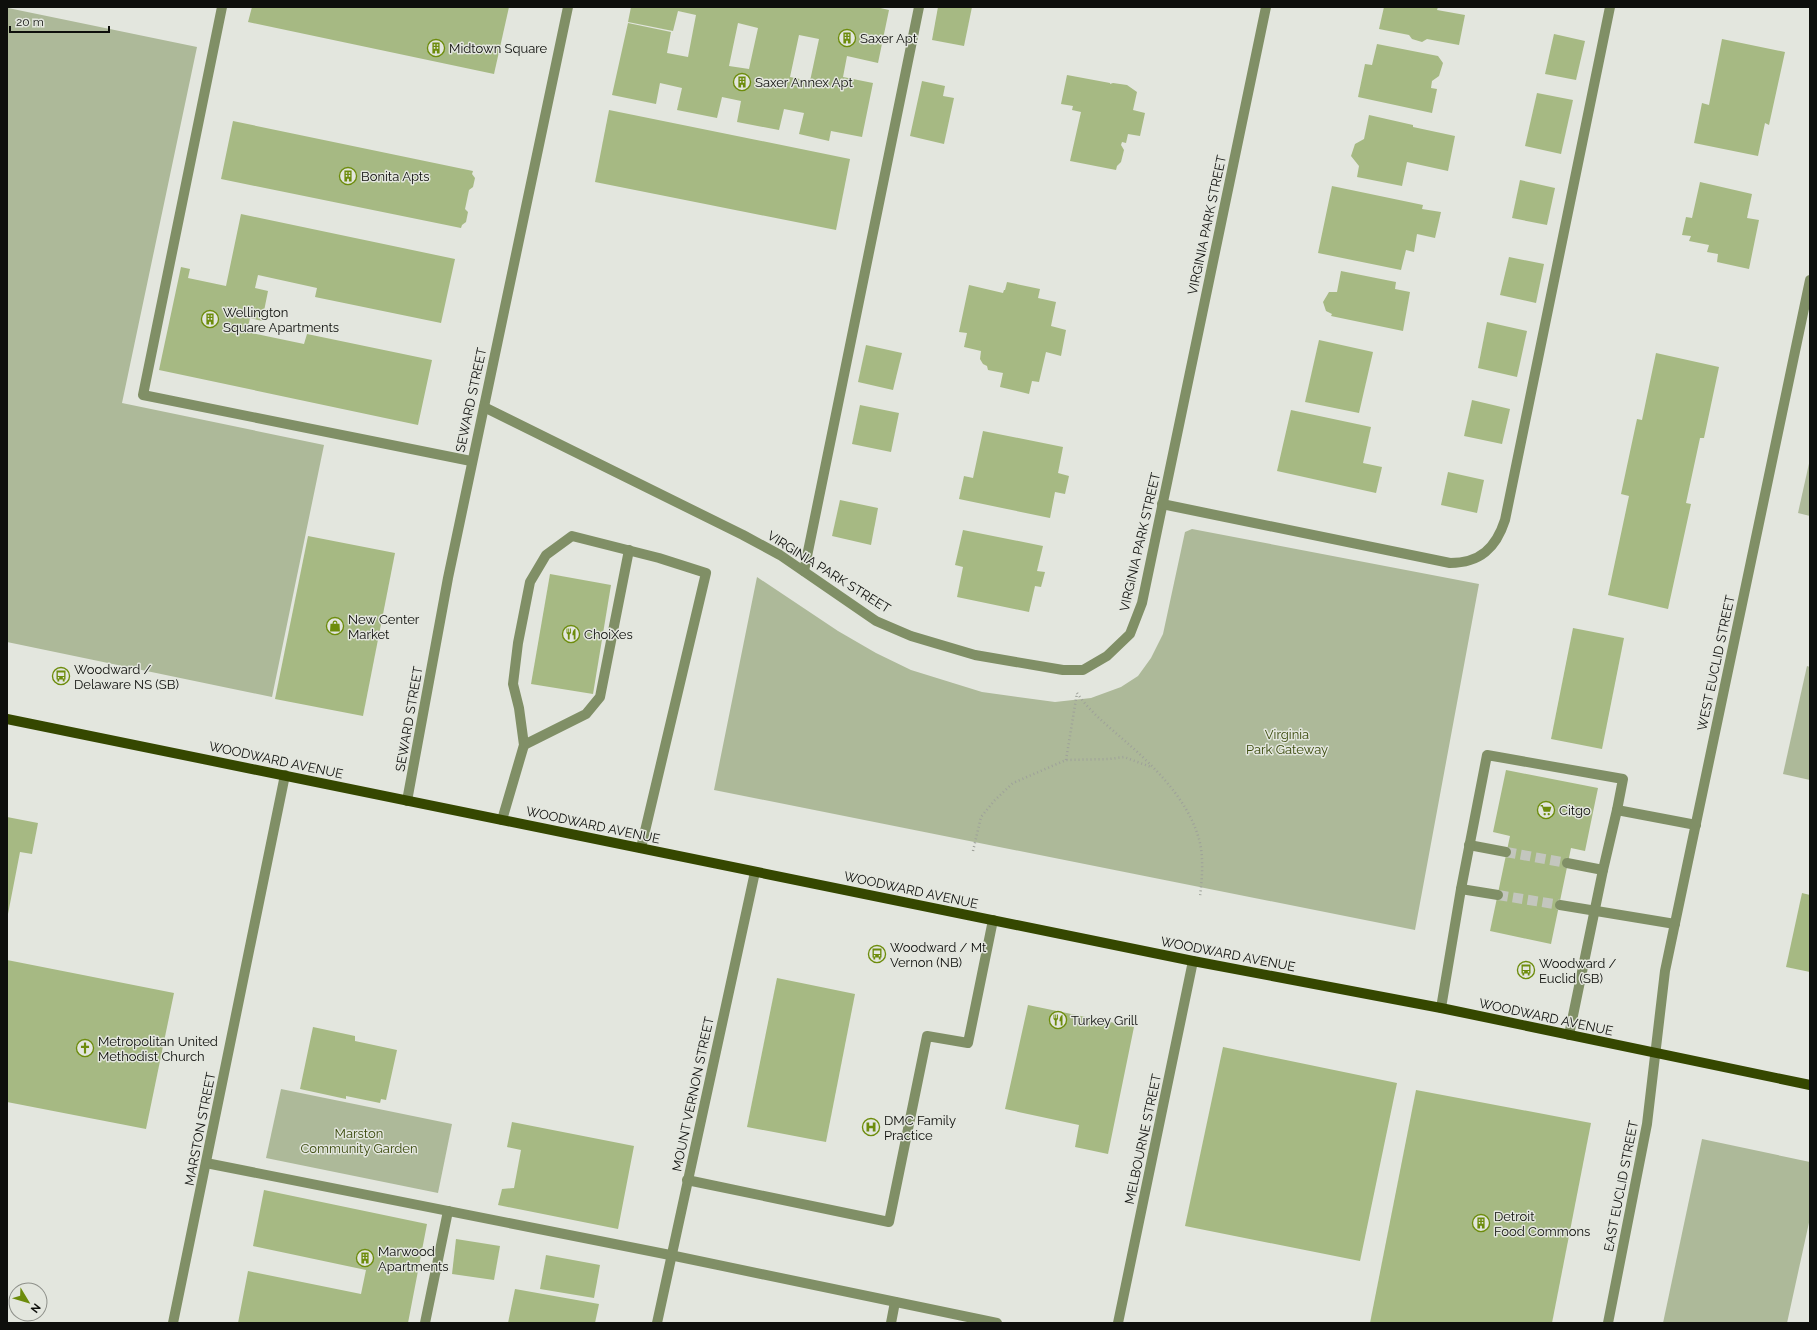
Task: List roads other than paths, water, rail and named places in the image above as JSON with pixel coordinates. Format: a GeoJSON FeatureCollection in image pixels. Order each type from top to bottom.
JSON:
{"type":"FeatureCollection","features":[{"type":"Feature","properties":{"kind":"main road","name":"WOODWARD AVENUE"},"geometry":{"type":"LineString","coordinates":[[7,718],[754,872],[1193,961],[1441,1008],[1810,1085]]}},
{"type":"Feature","properties":{"kind":"street"},"geometry":{"type":"LineString","coordinates":[[222,7],[143,395],[472,461]]}},
{"type":"Feature","properties":{"kind":"street","name":"SEWARD STREET"},"geometry":{"type":"LineString","coordinates":[[408,801],[448,578],[568,7]]}},
{"type":"Feature","properties":{"kind":"street"},"geometry":{"type":"LineString","coordinates":[[804,571],[919,7]]}},
{"type":"Feature","properties":{"kind":"street","name":"VIRGINIA PARK STREET"},"geometry":{"type":"LineString","coordinates":[[484,407],[743,534],[804,571],[876,620],[911,636],[975,655],[1063,670],[1083,670],[1107,656],[1130,634],[1142,603],[1266,7]]}},
{"type":"Feature","properties":{"kind":"street"},"geometry":{"type":"LineString","coordinates":[[1162,504],[1450,563],[1463,563],[1473,560],[1492,546],[1500,534],[1505,520],[1610,7]]}},
{"type":"Feature","properties":{"kind":"street","name":"WEST EUCLID STREET"},"geometry":{"type":"LineString","coordinates":[[1656,1053],[1665,971],[1810,280]]}},
{"type":"Feature","properties":{"kind":"street"},"geometry":{"type":"LineString","coordinates":[[502,820],[524,745],[519,708],[513,684],[518,643],[530,582],[546,555],[572,536],[629,550],[706,573],[641,848]]}},
{"type":"Feature","properties":{"kind":"street"},"geometry":{"type":"LineString","coordinates":[[524,745],[586,714],[600,696],[629,550]]}},
{"type":"Feature","properties":{"kind":"street"},"geometry":{"type":"LineString","coordinates":[[1441,1008],[1461,889],[1487,755],[1623,779],[1594,910],[1569,1035]]}},
{"type":"Feature","properties":{"kind":"street","name":"MARSTON STREET"},"geometry":{"type":"LineString","coordinates":[[174,1323],[285,776]]}},
{"type":"Feature","properties":{"kind":"street"},"geometry":{"type":"LineString","coordinates":[[1617,810],[1696,825]]}},
{"type":"Feature","properties":{"kind":"street"},"geometry":{"type":"LineString","coordinates":[[1469,845],[1506,852]]}},
{"type":"Feature","properties":{"kind":"street"},"geometry":{"type":"LineString","coordinates":[[1567,863],[1603,870]]}},
{"type":"Feature","properties":{"kind":"street","name":"MOUNT VERNON STREET"},"geometry":{"type":"LineString","coordinates":[[657,1323],[670,1255],[754,872]]}},
{"type":"Feature","properties":{"kind":"street"},"geometry":{"type":"LineString","coordinates":[[1461,889],[1498,895]]}},
{"type":"Feature","properties":{"kind":"street"},"geometry":{"type":"LineString","coordinates":[[1560,905],[1675,924]]}},
{"type":"Feature","properties":{"kind":"street"},"geometry":{"type":"LineString","coordinates":[[687,1180],[889,1222],[927,1036],[968,1043],[993,920]]}},
{"type":"Feature","properties":{"kind":"street","name":"MELBOURNE STREET"},"geometry":{"type":"LineString","coordinates":[[1118,1323],[1193,961]]}},
{"type":"Feature","properties":{"kind":"street","name":"EAST EUCLID STREET"},"geometry":{"type":"LineString","coordinates":[[1608,1323],[1647,1124],[1656,1053]]}},
{"type":"Feature","properties":{"kind":"street"},"geometry":{"type":"LineString","coordinates":[[206,1163],[670,1255],[997,1323]]}},
{"type":"Feature","properties":{"kind":"street"},"geometry":{"type":"LineString","coordinates":[[425,1323],[448,1211]]}},
{"type":"Feature","properties":{"kind":"street"},"geometry":{"type":"LineString","coordinates":[[891,1323],[895,1302]]}},
{"type":"Feature","properties":{"kind":"tunnel"},"geometry":{"type":"LineString","coordinates":[[1506,852],[1567,863]]}},
{"type":"Feature","properties":{"kind":"tunnel"},"geometry":{"type":"LineString","coordinates":[[1498,895],[1560,905]]}},
{"type":"Feature","properties":{"kind":"place","name":"Saxer Apt"},"geometry":{"type":"Point","coordinates":[847,38]}},
{"type":"Feature","properties":{"kind":"place","name":"Midtown Square"},"geometry":{"type":"Point","coordinates":[436,48]}},
{"type":"Feature","properties":{"kind":"place","name":"Saxer Annex Apt"},"geometry":{"type":"Point","coordinates":[742,82]}},
{"type":"Feature","properties":{"kind":"place","name":"Bonita Apts"},"geometry":{"type":"Point","coordinates":[348,176]}},
{"type":"Feature","properties":{"kind":"place","name":"Wellington Square Apartments"},"geometry":{"type":"Point","coordinates":[210,319]}},
{"type":"Feature","properties":{"kind":"place","name":"New Center Market"},"geometry":{"type":"Point","coordinates":[335,626]}},
{"type":"Feature","properties":{"kind":"place","name":"ChoiXes"},"geometry":{"type":"Point","coordinates":[571,634]}},
{"type":"Feature","properties":{"kind":"place","name":"Woodward / Delaware NS (SB)"},"geometry":{"type":"Point","coordinates":[61,676]}},
{"type":"Feature","properties":{"kind":"place","name":"Citgo"},"geometry":{"type":"Point","coordinates":[1546,810]}},
{"type":"Feature","properties":{"kind":"place","name":"Woodward / Mt Vernon (NB)"},"geometry":{"type":"Point","coordinates":[877,954]}},
{"type":"Feature","properties":{"kind":"place","name":"Woodward / Euclid (SB)"},"geometry":{"type":"Point","coordinates":[1526,970]}},
{"type":"Feature","properties":{"kind":"place","name":"Turkey Grill"},"geometry":{"type":"Point","coordinates":[1058,1020]}},
{"type":"Feature","properties":{"kind":"place","name":"Metropolitan United Methodist Church"},"geometry":{"type":"Point","coordinates":[85,1048]}},
{"type":"Feature","properties":{"kind":"place","name":"DMC Family Practice"},"geometry":{"type":"Point","coordinates":[871,1127]}},
{"type":"Feature","properties":{"kind":"place","name":"Detroit Food Commons"},"geometry":{"type":"Point","coordinates":[1481,1223]}},
{"type":"Feature","properties":{"kind":"place","name":"Marwood Apartments"},"geometry":{"type":"Point","coordinates":[365,1258]}},
{"type":"Feature","properties":{"kind":"park label","name":"Virginia Park Gateway"},"geometry":{"type":"Point","coordinates":[1287,742]}},
{"type":"Feature","properties":{"kind":"park label","name":"Marston Community Garden"},"geometry":{"type":"Point","coordinates":[359,1140]}}]}
